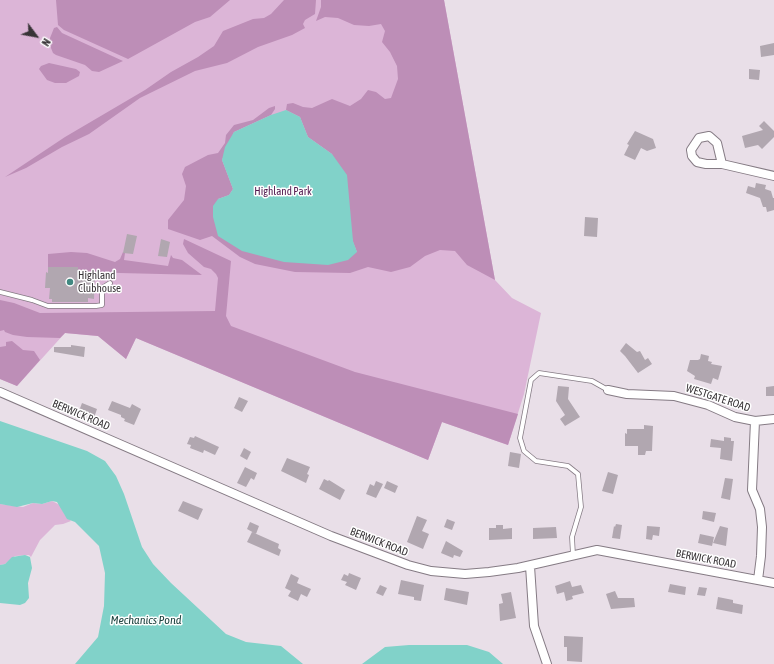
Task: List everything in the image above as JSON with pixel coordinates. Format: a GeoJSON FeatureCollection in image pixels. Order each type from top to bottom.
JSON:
{"type":"FeatureCollection","features":[{"type":"Feature","properties":{"kind":"street"},"geometry":{"type":"LineString","coordinates":[[722,164],[774,176]]}},
{"type":"Feature","properties":{"kind":"street","name":"WESTGATE ROAD"},"geometry":{"type":"LineString","coordinates":[[608,390],[627,394],[674,396],[708,404],[735,417],[755,421],[774,419]]}},
{"type":"Feature","properties":{"kind":"street","name":"BERWICK ROAD"},"geometry":{"type":"LineString","coordinates":[[0,392],[331,536],[408,565],[431,571],[465,574],[530,566],[597,550],[774,583]]}},
{"type":"Feature","properties":{"kind":"street"},"geometry":{"type":"LineString","coordinates":[[755,421],[752,490],[760,509],[762,527],[758,580]]}},
{"type":"Feature","properties":{"kind":"street"},"geometry":{"type":"LineString","coordinates":[[530,566],[534,626],[547,664]]}},
{"type":"Feature","properties":{"kind":"lane"},"geometry":{"type":"LineString","coordinates":[[0,292],[32,300],[48,306],[102,305],[102,288],[110,283]]}},
{"type":"Feature","properties":{"kind":"lane"},"geometry":{"type":"LineString","coordinates":[[573,555],[572,537],[581,508],[578,474],[568,466],[536,461],[524,451],[520,438],[531,380],[538,373],[592,381],[608,390]]}},
{"type":"Feature","properties":{"kind":"green space","name":"Highland Park"},"geometry":{"type":"Polygon","coordinates":[[[0,0],[444,0],[495,280],[512,298],[541,313],[524,394],[508,445],[442,422],[428,460],[136,338],[126,359],[98,336],[65,333],[17,386],[0,379],[0,0]]]}},
{"type":"Feature","properties":{"kind":"green space"},"geometry":{"type":"Polygon","coordinates":[[[52,501],[60,505],[65,515],[71,521],[55,525],[40,540],[31,557],[29,555],[15,556],[5,564],[0,565],[0,504],[23,507],[33,503],[42,504],[52,501]]]}},
{"type":"Feature","properties":{"kind":"shaded area"},"geometry":{"type":"Polygon","coordinates":[[[56,0],[230,0],[210,17],[195,22],[128,59],[64,30],[58,25],[56,0]]]}},
{"type":"Feature","properties":{"kind":"shaded area"},"geometry":{"type":"Polygon","coordinates":[[[284,0],[316,0],[315,14],[305,20],[303,24],[305,28],[292,35],[258,47],[227,63],[195,71],[140,98],[89,134],[62,147],[26,168],[5,177],[65,137],[198,57],[214,46],[223,31],[253,19],[264,18],[271,14],[284,0]]]}},
{"type":"Feature","properties":{"kind":"shaded area"},"geometry":{"type":"Polygon","coordinates":[[[321,0],[444,0],[495,280],[467,265],[455,251],[440,250],[425,256],[410,267],[391,272],[368,267],[350,273],[295,272],[255,264],[240,257],[212,236],[200,240],[168,229],[168,220],[184,200],[186,186],[182,174],[185,167],[208,155],[218,153],[225,143],[226,135],[234,125],[253,120],[269,108],[275,106],[275,109],[271,115],[234,132],[222,160],[233,189],[229,195],[218,199],[357,252],[353,242],[332,154],[308,137],[300,117],[286,110],[287,104],[293,103],[303,107],[312,108],[332,99],[350,106],[361,99],[368,90],[376,92],[385,99],[391,98],[398,79],[397,66],[390,52],[382,42],[385,31],[381,24],[369,26],[354,25],[338,18],[325,17],[316,21],[321,7],[321,0]]]}},
{"type":"Feature","properties":{"kind":"shaded area"},"geometry":{"type":"Polygon","coordinates":[[[57,27],[62,33],[123,61],[99,72],[92,71],[85,65],[56,55],[53,53],[51,48],[50,38],[54,28],[57,27]]]}},
{"type":"Feature","properties":{"kind":"shaded area"},"geometry":{"type":"Polygon","coordinates":[[[49,63],[76,69],[80,72],[79,76],[66,83],[55,83],[47,80],[39,69],[41,66],[49,63]]]}},
{"type":"Feature","properties":{"kind":"shaded area"},"geometry":{"type":"Polygon","coordinates":[[[184,239],[231,261],[226,316],[231,326],[355,372],[518,414],[508,445],[442,422],[428,460],[136,338],[126,359],[98,336],[65,333],[60,338],[27,337],[13,335],[5,332],[4,330],[0,331],[0,300],[14,303],[40,313],[215,311],[218,278],[211,269],[204,267],[188,253],[183,244],[184,239]]]}},
{"type":"Feature","properties":{"kind":"shaded area"},"geometry":{"type":"Polygon","coordinates":[[[71,252],[87,253],[115,262],[120,259],[123,252],[125,253],[124,260],[168,266],[171,255],[173,258],[182,260],[202,275],[78,272],[78,267],[48,267],[48,254],[71,252]]]}},
{"type":"Feature","properties":{"kind":"shaded area"},"geometry":{"type":"Polygon","coordinates":[[[12,341],[23,350],[34,351],[40,360],[17,386],[0,379],[0,347],[6,346],[6,342],[12,341]]]}},
{"type":"Feature","properties":{"kind":"water"},"geometry":{"type":"Polygon","coordinates":[[[286,110],[300,117],[308,137],[332,154],[347,175],[353,241],[357,252],[348,260],[328,265],[284,262],[242,251],[218,236],[213,217],[213,206],[218,199],[229,195],[233,189],[222,160],[225,147],[234,132],[271,115],[286,110]]]}},
{"type":"Feature","properties":{"kind":"water","name":"Mechanics Pond"},"geometry":{"type":"Polygon","coordinates":[[[0,421],[87,451],[105,461],[116,476],[124,494],[142,547],[153,564],[171,583],[226,634],[246,642],[281,646],[303,664],[75,664],[98,637],[104,606],[105,573],[99,546],[75,522],[67,519],[57,502],[52,501],[42,504],[33,503],[17,507],[0,504],[0,421]]]}},
{"type":"Feature","properties":{"kind":"water"},"geometry":{"type":"Polygon","coordinates":[[[25,555],[30,557],[32,568],[28,583],[29,598],[25,603],[20,605],[0,603],[0,565],[5,564],[12,557],[25,555]]]}},
{"type":"Feature","properties":{"kind":"water"},"geometry":{"type":"Polygon","coordinates":[[[409,645],[467,645],[489,652],[503,664],[362,664],[385,647],[409,645]]]}},
{"type":"Feature","properties":{"kind":"building"},"geometry":{"type":"Polygon","coordinates":[[[774,43],[774,55],[761,57],[760,46],[774,43]]]}},
{"type":"Feature","properties":{"kind":"building"},"geometry":{"type":"Polygon","coordinates":[[[749,69],[760,70],[759,80],[749,79],[749,69]]]}},
{"type":"Feature","properties":{"kind":"building"},"geometry":{"type":"Polygon","coordinates":[[[764,121],[774,131],[774,137],[762,149],[758,145],[745,148],[742,136],[763,130],[759,126],[764,121]]]}},
{"type":"Feature","properties":{"kind":"building"},"geometry":{"type":"Polygon","coordinates":[[[635,131],[653,139],[656,148],[647,151],[641,148],[635,160],[624,155],[629,145],[627,144],[635,131]]]}},
{"type":"Feature","properties":{"kind":"building"},"geometry":{"type":"Polygon","coordinates":[[[756,183],[766,185],[765,189],[771,191],[774,198],[774,210],[767,212],[766,207],[763,207],[760,198],[746,193],[748,186],[755,188],[756,183]]]}},
{"type":"Feature","properties":{"kind":"building"},"geometry":{"type":"Polygon","coordinates":[[[585,217],[598,218],[597,237],[584,236],[585,217]]]}},
{"type":"Feature","properties":{"kind":"building"},"geometry":{"type":"Polygon","coordinates":[[[127,234],[137,236],[133,254],[123,253],[127,234]]]}},
{"type":"Feature","properties":{"kind":"building"},"geometry":{"type":"Polygon","coordinates":[[[161,239],[170,242],[167,257],[158,256],[161,239]]]}},
{"type":"Feature","properties":{"kind":"building","name":"Highland Clubhouse"},"geometry":{"type":"Polygon","coordinates":[[[48,267],[78,267],[78,272],[95,272],[94,299],[88,298],[88,302],[52,302],[52,299],[49,299],[50,288],[45,288],[46,272],[48,273],[48,267]]]}},
{"type":"Feature","properties":{"kind":"building"},"geometry":{"type":"Polygon","coordinates":[[[626,343],[637,352],[640,351],[645,360],[648,358],[652,364],[638,373],[620,351],[626,343]]]}},
{"type":"Feature","properties":{"kind":"building"},"geometry":{"type":"Polygon","coordinates":[[[71,345],[85,347],[84,357],[54,352],[54,347],[71,347],[71,345]]]}},
{"type":"Feature","properties":{"kind":"building"},"geometry":{"type":"Polygon","coordinates":[[[701,354],[709,356],[708,361],[712,362],[711,364],[722,366],[718,380],[713,378],[711,384],[694,379],[695,376],[687,371],[690,360],[700,359],[701,354]]]}},
{"type":"Feature","properties":{"kind":"building"},"geometry":{"type":"Polygon","coordinates":[[[558,386],[569,387],[568,399],[580,417],[565,426],[560,419],[565,415],[556,401],[558,386]]]}},
{"type":"Feature","properties":{"kind":"building"},"geometry":{"type":"Polygon","coordinates":[[[774,386],[774,396],[766,396],[766,387],[774,386]]]}},
{"type":"Feature","properties":{"kind":"building"},"geometry":{"type":"Polygon","coordinates":[[[239,397],[248,401],[242,412],[234,408],[239,397]]]}},
{"type":"Feature","properties":{"kind":"building"},"geometry":{"type":"Polygon","coordinates":[[[112,401],[130,408],[132,404],[141,409],[134,425],[124,421],[125,419],[121,417],[121,415],[108,410],[112,401]]]}},
{"type":"Feature","properties":{"kind":"building"},"geometry":{"type":"Polygon","coordinates":[[[82,403],[97,409],[94,418],[79,411],[82,403]]]}},
{"type":"Feature","properties":{"kind":"building"},"geometry":{"type":"Polygon","coordinates":[[[644,425],[653,426],[652,451],[646,451],[645,455],[638,455],[638,446],[625,446],[625,433],[627,434],[627,429],[644,429],[644,425]]]}},
{"type":"Feature","properties":{"kind":"building"},"geometry":{"type":"Polygon","coordinates":[[[195,436],[219,447],[215,455],[204,450],[203,453],[190,448],[191,445],[187,444],[190,437],[194,438],[195,436]]]}},
{"type":"Feature","properties":{"kind":"building"},"geometry":{"type":"Polygon","coordinates":[[[724,437],[731,438],[731,441],[734,441],[732,461],[720,459],[721,448],[710,447],[711,439],[724,441],[724,437]]]}},
{"type":"Feature","properties":{"kind":"building"},"geometry":{"type":"Polygon","coordinates":[[[244,448],[251,452],[247,460],[240,456],[244,448]]]}},
{"type":"Feature","properties":{"kind":"building"},"geometry":{"type":"Polygon","coordinates":[[[510,452],[521,454],[519,468],[508,466],[510,452]]]}},
{"type":"Feature","properties":{"kind":"building"},"geometry":{"type":"Polygon","coordinates":[[[287,458],[310,467],[307,474],[309,475],[306,483],[281,471],[287,458]]]}},
{"type":"Feature","properties":{"kind":"building"},"geometry":{"type":"Polygon","coordinates":[[[245,467],[257,473],[254,480],[251,478],[246,487],[237,483],[245,467]]]}},
{"type":"Feature","properties":{"kind":"building"},"geometry":{"type":"Polygon","coordinates":[[[608,472],[618,475],[613,494],[602,491],[608,472]]]}},
{"type":"Feature","properties":{"kind":"building"},"geometry":{"type":"Polygon","coordinates":[[[725,478],[733,479],[730,500],[721,498],[725,478]]]}},
{"type":"Feature","properties":{"kind":"building"},"geometry":{"type":"Polygon","coordinates":[[[324,479],[329,480],[345,490],[340,500],[319,489],[324,479]]]}},
{"type":"Feature","properties":{"kind":"building"},"geometry":{"type":"Polygon","coordinates":[[[376,481],[383,484],[376,498],[366,494],[370,484],[374,486],[376,481]]]}},
{"type":"Feature","properties":{"kind":"building"},"geometry":{"type":"Polygon","coordinates":[[[387,481],[398,486],[395,493],[384,488],[387,481]]]}},
{"type":"Feature","properties":{"kind":"building"},"geometry":{"type":"Polygon","coordinates":[[[183,501],[203,509],[198,520],[178,511],[183,501]]]}},
{"type":"Feature","properties":{"kind":"building"},"geometry":{"type":"Polygon","coordinates":[[[703,511],[716,513],[714,522],[702,519],[703,511]]]}},
{"type":"Feature","properties":{"kind":"building"},"geometry":{"type":"Polygon","coordinates":[[[417,516],[427,520],[422,531],[429,534],[423,549],[407,542],[417,516]]]}},
{"type":"Feature","properties":{"kind":"building"},"geometry":{"type":"Polygon","coordinates":[[[447,519],[455,522],[452,530],[444,527],[447,519]]]}},
{"type":"Feature","properties":{"kind":"building"},"geometry":{"type":"Polygon","coordinates":[[[250,522],[259,526],[256,534],[247,529],[250,522]]]}},
{"type":"Feature","properties":{"kind":"building"},"geometry":{"type":"Polygon","coordinates":[[[616,524],[622,525],[620,539],[612,538],[614,526],[615,527],[616,524]]]}},
{"type":"Feature","properties":{"kind":"building"},"geometry":{"type":"Polygon","coordinates":[[[496,525],[503,525],[503,529],[512,528],[512,539],[489,540],[489,528],[496,528],[496,525]]]}},
{"type":"Feature","properties":{"kind":"building"},"geometry":{"type":"Polygon","coordinates":[[[647,526],[660,527],[659,536],[653,535],[652,540],[646,539],[647,526]]]}},
{"type":"Feature","properties":{"kind":"building"},"geometry":{"type":"Polygon","coordinates":[[[720,526],[728,528],[726,546],[713,543],[720,526]]]}},
{"type":"Feature","properties":{"kind":"building"},"geometry":{"type":"Polygon","coordinates":[[[556,527],[557,538],[533,539],[533,528],[556,527]]]}},
{"type":"Feature","properties":{"kind":"building"},"geometry":{"type":"Polygon","coordinates":[[[252,532],[279,544],[278,548],[281,550],[279,556],[247,542],[252,532]]]}},
{"type":"Feature","properties":{"kind":"building"},"geometry":{"type":"Polygon","coordinates":[[[700,534],[714,537],[712,546],[698,543],[700,534]]]}},
{"type":"Feature","properties":{"kind":"building"},"geometry":{"type":"Polygon","coordinates":[[[446,541],[463,551],[460,557],[454,555],[453,558],[441,553],[446,541]]]}},
{"type":"Feature","properties":{"kind":"building"},"geometry":{"type":"Polygon","coordinates":[[[349,573],[361,578],[356,590],[345,585],[347,582],[341,580],[344,574],[348,576],[349,573]]]}},
{"type":"Feature","properties":{"kind":"building"},"geometry":{"type":"Polygon","coordinates":[[[291,574],[299,578],[297,583],[311,589],[307,597],[301,594],[298,601],[288,596],[291,591],[285,588],[291,574]]]}},
{"type":"Feature","properties":{"kind":"building"},"geometry":{"type":"Polygon","coordinates":[[[401,580],[424,585],[421,601],[414,600],[414,597],[398,594],[401,580]]]}},
{"type":"Feature","properties":{"kind":"building"},"geometry":{"type":"Polygon","coordinates":[[[570,581],[572,587],[581,585],[584,593],[572,596],[573,599],[566,601],[564,592],[557,594],[555,586],[570,581]]]}},
{"type":"Feature","properties":{"kind":"building"},"geometry":{"type":"Polygon","coordinates":[[[670,584],[686,587],[685,595],[668,592],[670,584]]]}},
{"type":"Feature","properties":{"kind":"building"},"geometry":{"type":"Polygon","coordinates":[[[380,585],[387,588],[383,596],[376,593],[380,585]]]}},
{"type":"Feature","properties":{"kind":"building"},"geometry":{"type":"Polygon","coordinates":[[[699,587],[707,588],[705,596],[697,595],[699,587]]]}},
{"type":"Feature","properties":{"kind":"building"},"geometry":{"type":"Polygon","coordinates":[[[446,588],[469,592],[467,605],[444,600],[446,588]]]}},
{"type":"Feature","properties":{"kind":"building"},"geometry":{"type":"Polygon","coordinates":[[[615,591],[618,598],[634,598],[635,607],[611,609],[606,594],[615,591]]]}},
{"type":"Feature","properties":{"kind":"building"},"geometry":{"type":"Polygon","coordinates":[[[511,592],[516,618],[500,621],[499,604],[503,603],[501,594],[511,592]]]}},
{"type":"Feature","properties":{"kind":"building"},"geometry":{"type":"Polygon","coordinates":[[[718,597],[733,600],[733,603],[743,605],[742,614],[716,609],[718,597]]]}},
{"type":"Feature","properties":{"kind":"building"},"geometry":{"type":"Polygon","coordinates":[[[564,636],[583,637],[582,662],[567,661],[567,647],[564,647],[564,636]]]}},
{"type":"Feature","properties":{"kind":"place","name":"Highland Clubhouse"},"geometry":{"type":"Point","coordinates":[70,282]}}]}
